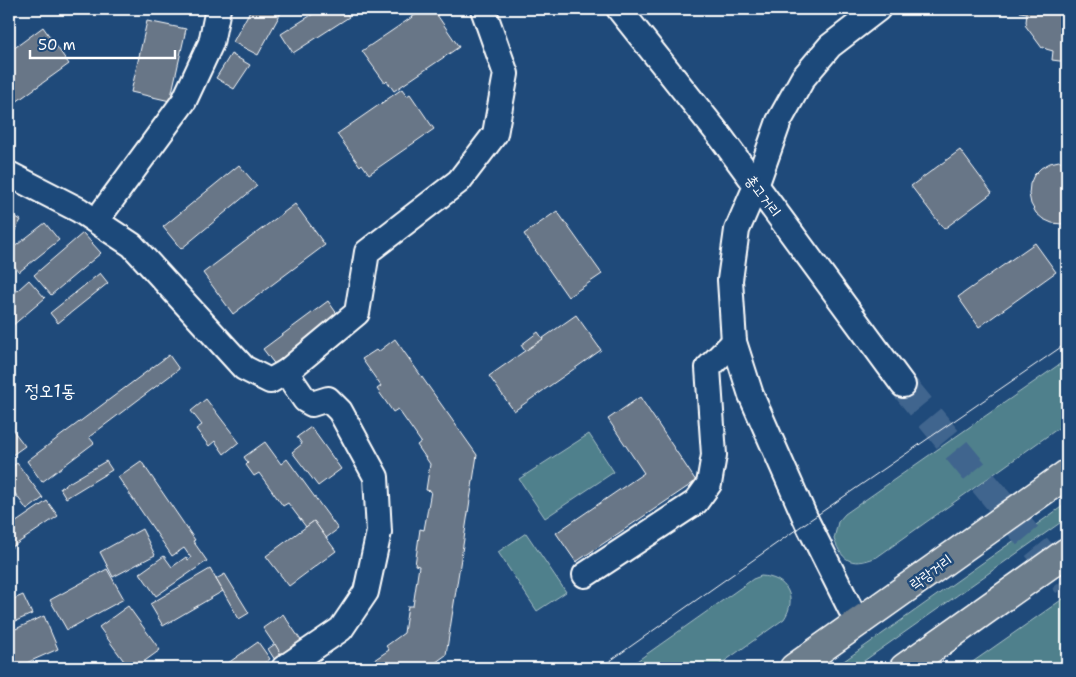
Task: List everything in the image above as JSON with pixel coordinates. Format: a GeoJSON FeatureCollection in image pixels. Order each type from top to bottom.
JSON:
{"type":"FeatureCollection","features":[{"type":"Feature","properties":{"kind":"main road","name":"락랑거리"},"geometry":{"type":"LineString","coordinates":[[794,668],[1067,474]]}},
{"type":"Feature","properties":{"kind":"main road"},"geometry":{"type":"LineString","coordinates":[[904,668],[1067,552]]}},
{"type":"Feature","properties":{"kind":"street"},"geometry":{"type":"LineString","coordinates":[[96,221],[184,101],[211,42],[218,9]]}},
{"type":"Feature","properties":{"kind":"street"},"geometry":{"type":"LineString","coordinates":[[9,174],[80,210],[132,245],[244,368],[270,381],[286,372],[357,313],[367,252],[459,181],[494,134],[506,74],[483,9]]}},
{"type":"Feature","properties":{"kind":"street","name":"총고거리"},"geometry":{"type":"LineString","coordinates":[[619,9],[720,136],[903,385]]}},
{"type":"Feature","properties":{"kind":"street"},"geometry":{"type":"LineString","coordinates":[[858,624],[807,522],[750,395],[734,342],[730,280],[737,230],[756,186],[779,121],[803,78],[830,46],[878,9]]}},
{"type":"Feature","properties":{"kind":"street"},"geometry":{"type":"LineString","coordinates":[[585,575],[696,502],[709,484],[714,455],[708,368],[734,342]]}},
{"type":"Feature","properties":{"kind":"street"},"geometry":{"type":"LineString","coordinates":[[284,668],[341,629],[366,592],[378,532],[376,477],[340,411],[328,399],[312,404],[305,400],[286,372]]}},
{"type":"Feature","properties":{"kind":"green space"},"geometry":{"type":"Polygon","coordinates":[[[1067,359],[1067,422],[877,557],[856,562],[850,561],[841,554],[834,539],[838,522],[845,514],[1067,359]]]}},
{"type":"Feature","properties":{"kind":"green space"},"geometry":{"type":"Polygon","coordinates":[[[589,434],[614,472],[545,518],[519,479],[589,434]]]}},
{"type":"Feature","properties":{"kind":"green space"},"geometry":{"type":"Polygon","coordinates":[[[1067,503],[1067,518],[854,668],[834,668],[1067,503]]]}},
{"type":"Feature","properties":{"kind":"green space"},"geometry":{"type":"Polygon","coordinates":[[[526,533],[566,592],[537,611],[498,552],[526,533]]]}},
{"type":"Feature","properties":{"kind":"green space"},"geometry":{"type":"Polygon","coordinates":[[[761,576],[778,580],[788,590],[790,604],[784,619],[715,668],[627,668],[753,579],[761,576]]]}},
{"type":"Feature","properties":{"kind":"green space"},"geometry":{"type":"Polygon","coordinates":[[[1067,596],[1067,660],[1055,668],[964,668],[1067,596]]]}},
{"type":"Feature","properties":{"kind":"building"},"geometry":{"type":"Polygon","coordinates":[[[251,9],[283,9],[258,55],[233,42],[251,9]]]}},
{"type":"Feature","properties":{"kind":"building"},"geometry":{"type":"Polygon","coordinates":[[[321,9],[343,9],[349,17],[293,53],[281,34],[321,9]]]}},
{"type":"Feature","properties":{"kind":"building"},"geometry":{"type":"Polygon","coordinates":[[[424,9],[428,9],[432,14],[435,12],[459,47],[394,91],[387,81],[385,83],[362,51],[424,9]]]}},
{"type":"Feature","properties":{"kind":"building"},"geometry":{"type":"Polygon","coordinates":[[[1020,9],[1067,9],[1067,62],[1052,60],[1053,51],[1042,48],[1025,25],[1027,24],[1027,13],[1020,12],[1020,9]]]}},
{"type":"Feature","properties":{"kind":"building"},"geometry":{"type":"Polygon","coordinates":[[[147,21],[186,29],[170,101],[131,92],[147,21]]]}},
{"type":"Feature","properties":{"kind":"building"},"geometry":{"type":"Polygon","coordinates":[[[43,27],[69,64],[9,107],[9,52],[43,27]]]}},
{"type":"Feature","properties":{"kind":"building"},"geometry":{"type":"Polygon","coordinates":[[[231,54],[250,65],[234,89],[216,78],[231,54]]]}},
{"type":"Feature","properties":{"kind":"building"},"geometry":{"type":"Polygon","coordinates":[[[402,89],[407,96],[410,94],[434,129],[369,174],[362,164],[360,166],[337,134],[402,89]]]}},
{"type":"Feature","properties":{"kind":"building"},"geometry":{"type":"Polygon","coordinates":[[[960,150],[992,193],[944,229],[911,186],[960,150]]]}},
{"type":"Feature","properties":{"kind":"building"},"geometry":{"type":"Polygon","coordinates":[[[1059,161],[1067,162],[1067,211],[1065,212],[1067,222],[1062,224],[1052,223],[1036,213],[1031,204],[1029,194],[1030,184],[1034,175],[1041,168],[1059,161]]]}},
{"type":"Feature","properties":{"kind":"building"},"geometry":{"type":"Polygon","coordinates":[[[239,165],[257,186],[181,249],[163,227],[239,165]]]}},
{"type":"Feature","properties":{"kind":"building"},"geometry":{"type":"Polygon","coordinates":[[[295,204],[325,245],[233,314],[203,273],[295,204]]]}},
{"type":"Feature","properties":{"kind":"building"},"geometry":{"type":"Polygon","coordinates":[[[557,211],[602,274],[568,297],[524,234],[557,211]]]}},
{"type":"Feature","properties":{"kind":"building"},"geometry":{"type":"Polygon","coordinates":[[[9,213],[21,220],[9,241],[9,213]]]}},
{"type":"Feature","properties":{"kind":"building"},"geometry":{"type":"Polygon","coordinates":[[[45,223],[59,240],[19,272],[9,259],[9,251],[45,223]]]}},
{"type":"Feature","properties":{"kind":"building"},"geometry":{"type":"Polygon","coordinates":[[[83,233],[101,253],[51,295],[34,275],[83,233]]]}},
{"type":"Feature","properties":{"kind":"building"},"geometry":{"type":"Polygon","coordinates":[[[1035,243],[1056,272],[979,327],[958,297],[1035,243]]]}},
{"type":"Feature","properties":{"kind":"building"},"geometry":{"type":"Polygon","coordinates":[[[100,273],[108,283],[58,323],[50,313],[100,273]]]}},
{"type":"Feature","properties":{"kind":"building"},"geometry":{"type":"Polygon","coordinates":[[[29,280],[45,298],[12,326],[9,322],[9,298],[29,280]]]}},
{"type":"Feature","properties":{"kind":"building"},"geometry":{"type":"Polygon","coordinates":[[[328,301],[340,318],[276,366],[263,349],[328,301]]]}},
{"type":"Feature","properties":{"kind":"building"},"geometry":{"type":"Polygon","coordinates":[[[576,315],[601,350],[514,411],[489,376],[576,315]]]}},
{"type":"Feature","properties":{"kind":"building"},"geometry":{"type":"Polygon","coordinates":[[[538,332],[543,339],[525,351],[521,345],[538,332]]]}},
{"type":"Feature","properties":{"kind":"building"},"geometry":{"type":"Polygon","coordinates":[[[395,339],[477,455],[446,655],[428,668],[355,668],[363,663],[365,666],[389,650],[386,646],[404,633],[408,606],[413,606],[419,566],[415,565],[420,529],[424,530],[431,491],[426,490],[430,464],[417,445],[421,442],[398,409],[393,412],[377,389],[381,386],[362,359],[376,350],[378,352],[395,339]]]}},
{"type":"Feature","properties":{"kind":"building"},"geometry":{"type":"Polygon","coordinates":[[[169,355],[179,369],[89,437],[94,443],[42,482],[27,461],[169,355]]]}},
{"type":"Feature","properties":{"kind":"building"},"geometry":{"type":"Polygon","coordinates":[[[640,397],[696,481],[576,562],[556,533],[644,473],[608,419],[640,397]]]}},
{"type":"Feature","properties":{"kind":"building"},"geometry":{"type":"Polygon","coordinates":[[[206,399],[239,442],[224,454],[215,441],[209,446],[196,429],[202,425],[191,411],[206,399]]]}},
{"type":"Feature","properties":{"kind":"building"},"geometry":{"type":"Polygon","coordinates":[[[9,425],[25,446],[11,456],[9,453],[9,425]]]}},
{"type":"Feature","properties":{"kind":"building"},"geometry":{"type":"Polygon","coordinates":[[[311,427],[341,469],[318,486],[292,452],[302,444],[297,437],[311,427]]]}},
{"type":"Feature","properties":{"kind":"building"},"geometry":{"type":"Polygon","coordinates":[[[265,442],[281,464],[287,459],[338,529],[326,538],[314,521],[306,527],[288,503],[283,506],[259,473],[254,476],[246,465],[248,463],[244,457],[265,442]]]}},
{"type":"Feature","properties":{"kind":"building"},"geometry":{"type":"Polygon","coordinates":[[[106,461],[112,470],[66,498],[60,488],[106,461]]]}},
{"type":"Feature","properties":{"kind":"building"},"geometry":{"type":"Polygon","coordinates":[[[141,461],[195,540],[193,541],[207,561],[156,596],[140,573],[164,556],[172,567],[186,557],[188,560],[191,558],[184,548],[172,556],[118,477],[141,461]]]}},
{"type":"Feature","properties":{"kind":"building"},"geometry":{"type":"Polygon","coordinates":[[[17,463],[43,498],[27,510],[9,485],[9,469],[17,463]]]}},
{"type":"Feature","properties":{"kind":"building"},"geometry":{"type":"Polygon","coordinates":[[[47,501],[58,516],[9,549],[9,527],[47,501]]]}},
{"type":"Feature","properties":{"kind":"building"},"geometry":{"type":"Polygon","coordinates":[[[314,521],[336,551],[289,586],[266,556],[314,521]]]}},
{"type":"Feature","properties":{"kind":"building"},"geometry":{"type":"Polygon","coordinates":[[[142,529],[155,555],[113,577],[100,552],[142,529]]]}},
{"type":"Feature","properties":{"kind":"building"},"geometry":{"type":"Polygon","coordinates":[[[107,569],[124,599],[67,630],[50,600],[107,569]]]}},
{"type":"Feature","properties":{"kind":"building"},"geometry":{"type":"Polygon","coordinates":[[[210,569],[223,591],[163,626],[150,604],[210,569]]]}},
{"type":"Feature","properties":{"kind":"building"},"geometry":{"type":"Polygon","coordinates":[[[225,574],[249,613],[239,619],[216,579],[225,574]]]}},
{"type":"Feature","properties":{"kind":"building"},"geometry":{"type":"Polygon","coordinates":[[[23,595],[32,614],[9,624],[9,601],[23,595]]]}},
{"type":"Feature","properties":{"kind":"building"},"geometry":{"type":"Polygon","coordinates":[[[128,606],[160,650],[135,668],[129,668],[99,627],[128,606]]]}},
{"type":"Feature","properties":{"kind":"building"},"geometry":{"type":"Polygon","coordinates":[[[283,614],[302,642],[282,656],[263,628],[283,614]]]}},
{"type":"Feature","properties":{"kind":"building"},"geometry":{"type":"Polygon","coordinates":[[[44,616],[58,649],[15,668],[9,668],[9,632],[44,616]]]}},
{"type":"Feature","properties":{"kind":"building"},"geometry":{"type":"Polygon","coordinates":[[[258,642],[270,659],[257,668],[221,668],[258,642]]]}},
{"type":"Feature","properties":{"kind":"building"},"geometry":{"type":"Polygon","coordinates":[[[275,644],[282,656],[275,660],[268,649],[275,644]]]}},
{"type":"Feature","properties":{"kind":"tunnel"},"geometry":{"type":"LineString","coordinates":[[903,385],[1067,584]]}},
{"type":"Feature","properties":{"kind":"tram line"},"geometry":{"type":"LineString","coordinates":[[600,668],[807,522],[1067,343]]}},
{"type":"Feature","properties":{"kind":"district","name":"정오1동"},"geometry":{"type":"Point","coordinates":[50,391]}}]}
